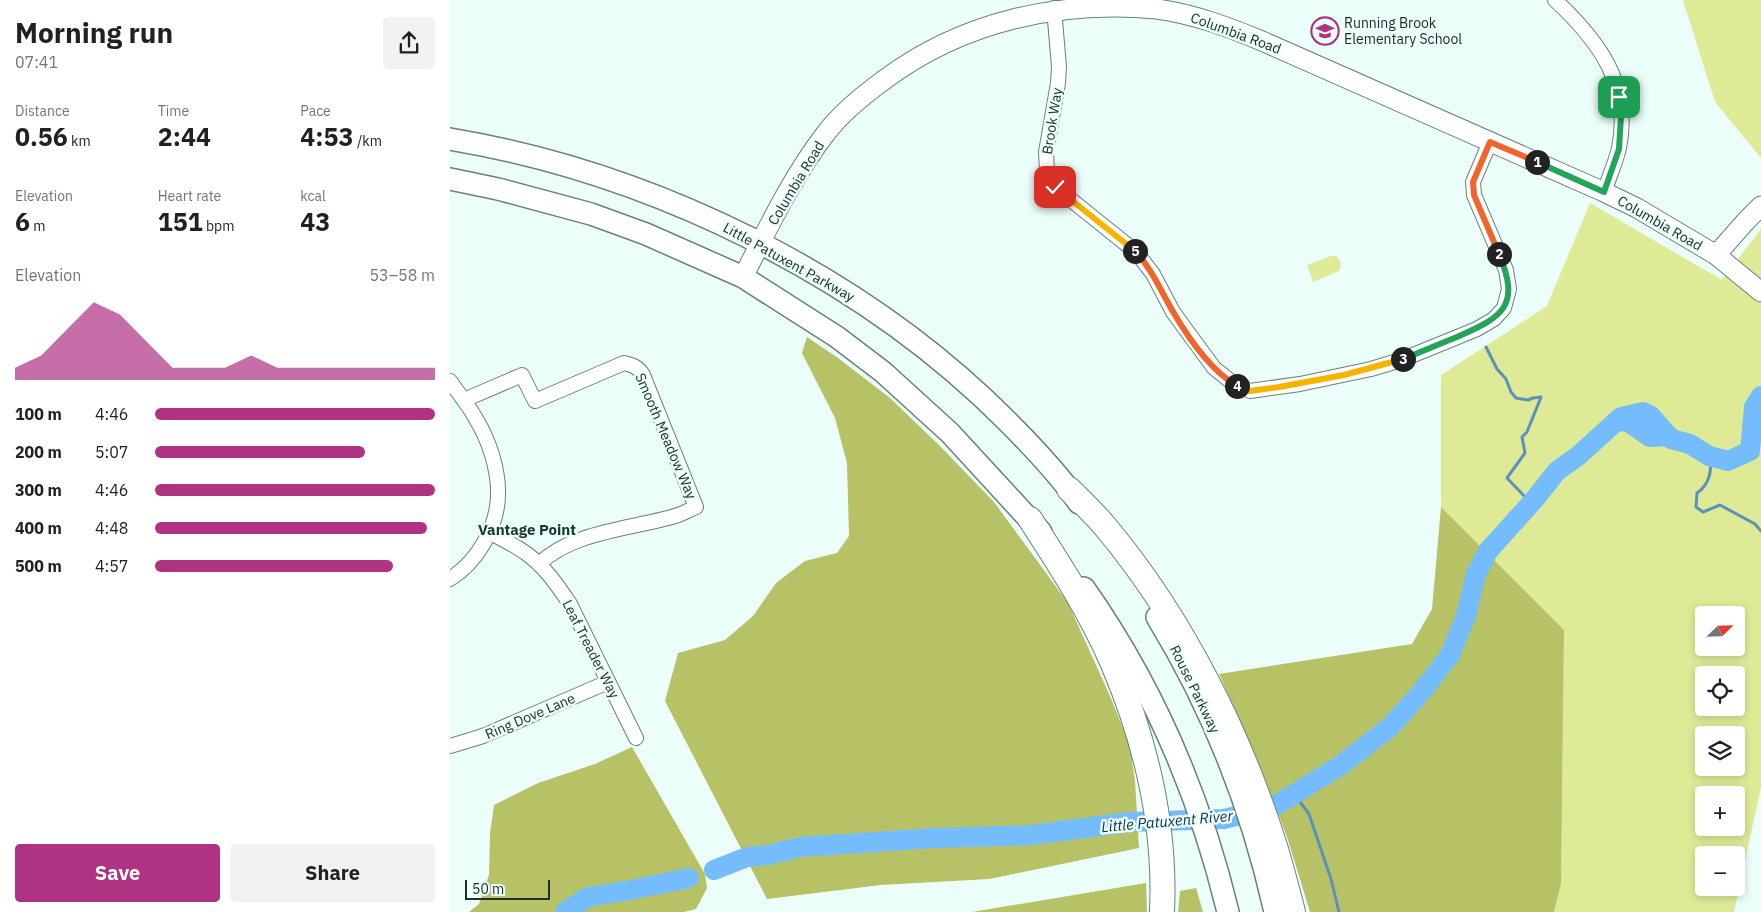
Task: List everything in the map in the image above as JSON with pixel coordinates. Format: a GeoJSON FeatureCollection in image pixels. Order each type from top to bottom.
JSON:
{"type":"FeatureCollection","features":[{"type":"Feature","properties":{"kind":"highway"},"geometry":{"type":"LineString","coordinates":[[1069,489],[1108,529],[1146,580],[1202,672],[1293,912]]}},
{"type":"Feature","properties":{"kind":"highway"},"geometry":{"type":"LineString","coordinates":[[1030,519],[1068,579],[1090,619],[1112,664],[1130,709],[1144,755],[1158,822],[1162,854],[1162,912]]}},
{"type":"Feature","properties":{"kind":"main road","name":"Columbia Road"},"geometry":{"type":"LineString","coordinates":[[743,277],[811,154],[827,132],[858,100],[913,59],[966,31],[999,20],[1054,8],[1122,5],[1156,8],[1202,18],[1262,41],[1604,192],[1653,217],[1716,255],[1761,292]]}},
{"type":"Feature","properties":{"kind":"main road","name":"Little Patuxent Parkway"},"geometry":{"type":"LineString","coordinates":[[450,139],[502,148],[603,177],[664,198],[715,221],[815,275],[864,305],[944,363],[1002,416],[1069,489]]}},
{"type":"Feature","properties":{"kind":"main road"},"geometry":{"type":"LineString","coordinates":[[450,179],[498,188],[591,214],[646,234],[743,277],[837,338],[883,372],[950,434],[1030,519],[1065,562],[1101,612],[1127,654],[1172,742],[1212,853],[1228,912]]}},
{"type":"Feature","properties":{"kind":"main road"},"geometry":{"type":"LineString","coordinates":[[1716,255],[1761,206]]}},
{"type":"Feature","properties":{"kind":"main road","name":"Rouse Parkway"},"geometry":{"type":"LineString","coordinates":[[1069,489],[1138,586],[1183,662],[1213,724],[1242,775]]}},
{"type":"Feature","properties":{"kind":"main road"},"geometry":{"type":"LineString","coordinates":[[1267,846],[1276,912]]}},
{"type":"Feature","properties":{"kind":"street"},"geometry":{"type":"LineString","coordinates":[[1555,0],[1587,32],[1609,66],[1614,80],[1620,107],[1619,149],[1604,192]]}},
{"type":"Feature","properties":{"kind":"street","name":"Brook Way"},"geometry":{"type":"LineString","coordinates":[[1054,8],[1059,67],[1057,90],[1046,152],[1050,180],[1062,193],[1136,252],[1146,263],[1173,312],[1201,352],[1225,378],[1250,391],[1372,369],[1401,360],[1477,328],[1500,314],[1507,299],[1508,280],[1506,270],[1474,195],[1473,182],[1490,142]]}},
{"type":"Feature","properties":{"kind":"street","name":"Smooth Meadow Way"},"geometry":{"type":"LineString","coordinates":[[464,400],[522,375],[535,401],[624,363],[639,368],[643,375],[696,507],[676,516],[590,536],[546,556],[539,564]]}},
{"type":"Feature","properties":{"kind":"street"},"geometry":{"type":"LineString","coordinates":[[450,381],[477,419],[486,438],[497,480],[498,496],[489,532],[481,549],[469,563],[450,579]]}},
{"type":"Feature","properties":{"kind":"street","name":"Leaf Treader Way"},"geometry":{"type":"LineString","coordinates":[[489,532],[526,553],[551,577],[570,604],[636,738]]}},
{"type":"Feature","properties":{"kind":"street","name":"Ring Dove Lane"},"geometry":{"type":"LineString","coordinates":[[450,746],[483,736],[608,682]]}},
{"type":"Feature","properties":{"kind":"green space"},"geometry":{"type":"Polygon","coordinates":[[[1683,0],[1761,0],[1761,158],[1715,102],[1683,0]]]}},
{"type":"Feature","properties":{"kind":"green space"},"geometry":{"type":"Polygon","coordinates":[[[1590,203],[1722,280],[1761,229],[1761,787],[1745,861],[1745,846],[1695,846],[1695,896],[1737,896],[1734,912],[1554,912],[1561,884],[1564,630],[1441,507],[1441,375],[1547,306],[1590,203]]]}},
{"type":"Feature","properties":{"kind":"green space"},"geometry":{"type":"Polygon","coordinates":[[[1336,256],[1339,259],[1340,269],[1313,282],[1307,265],[1336,256]]]}},
{"type":"Feature","properties":{"kind":"green space"},"geometry":{"type":"Polygon","coordinates":[[[807,337],[890,398],[941,447],[994,502],[1068,603],[1110,696],[1130,746],[1135,781],[1139,848],[989,879],[881,885],[767,899],[665,701],[678,653],[725,640],[753,616],[776,583],[805,561],[837,553],[849,536],[847,463],[835,418],[802,353],[807,337]]]}},
{"type":"Feature","properties":{"kind":"green space"},"geometry":{"type":"Polygon","coordinates":[[[1441,507],[1564,630],[1561,884],[1554,912],[1310,912],[1287,837],[1256,756],[1219,674],[1412,644],[1432,609],[1441,507]]]}},
{"type":"Feature","properties":{"kind":"green space"},"geometry":{"type":"Polygon","coordinates":[[[632,747],[705,874],[707,888],[696,909],[684,912],[469,912],[479,904],[489,875],[490,833],[494,805],[538,783],[595,764],[632,747]]]}},
{"type":"Feature","properties":{"kind":"green space"},"geometry":{"type":"Polygon","coordinates":[[[1146,883],[1147,912],[972,912],[1146,883]]]}},
{"type":"Feature","properties":{"kind":"green space"},"geometry":{"type":"Polygon","coordinates":[[[1196,888],[1203,912],[1178,912],[1180,891],[1196,888]]]}},
{"type":"Feature","properties":{"kind":"waterway"},"geometry":{"type":"LineString","coordinates":[[1486,347],[1497,369],[1506,379],[1511,392],[1516,398],[1528,400],[1541,397],[1527,432],[1522,437],[1525,453],[1507,478],[1531,503]]}},
{"type":"Feature","properties":{"kind":"waterway","name":"Little Patuxent River"},"geometry":{"type":"LineString","coordinates":[[714,870],[747,857],[768,855],[800,847],[934,838],[1031,835],[1130,822],[1224,819],[1273,807],[1341,765],[1390,727],[1423,690],[1450,655],[1466,616],[1476,574],[1488,551],[1534,500],[1557,471],[1578,456],[1621,417],[1643,412],[1651,416],[1671,439],[1690,444],[1709,456],[1728,461],[1750,451],[1754,407],[1761,396]]}},
{"type":"Feature","properties":{"kind":"waterway"},"geometry":{"type":"LineString","coordinates":[[1618,420],[1630,423],[1650,437],[1669,436]]}},
{"type":"Feature","properties":{"kind":"waterway"},"geometry":{"type":"LineString","coordinates":[[1709,456],[1709,477],[1705,486],[1697,493],[1696,507],[1703,512],[1720,505],[1755,524],[1761,531]]}},
{"type":"Feature","properties":{"kind":"waterway"},"geometry":{"type":"LineString","coordinates":[[1295,795],[1309,814],[1331,879],[1339,912]]}},
{"type":"Feature","properties":{"kind":"waterway","name":"Little Patuxent River"},"geometry":{"type":"LineString","coordinates":[[565,912],[588,897],[689,878]]}},
{"type":"Feature","properties":{"kind":"place","name":"Running Brook Elementary School"},"geometry":{"type":"Point","coordinates":[1325,31]}},
{"type":"Feature","properties":{"kind":"district","name":"Vantage Point"},"geometry":{"type":"Point","coordinates":[527,529]}},
{"type":"Feature","properties":{"kind":"route"},"geometry":{"type":"LineString","coordinates":[[1055,187],[1122,240],[1146,263],[1173,312],[1186,331],[1214,368],[1225,378],[1250,391],[1279,387],[1386,365],[1486,324],[1500,314],[1504,308],[1509,289],[1506,270],[1474,195],[1473,182],[1490,142],[1604,192],[1619,149],[1621,116],[1619,97]]}}]}
